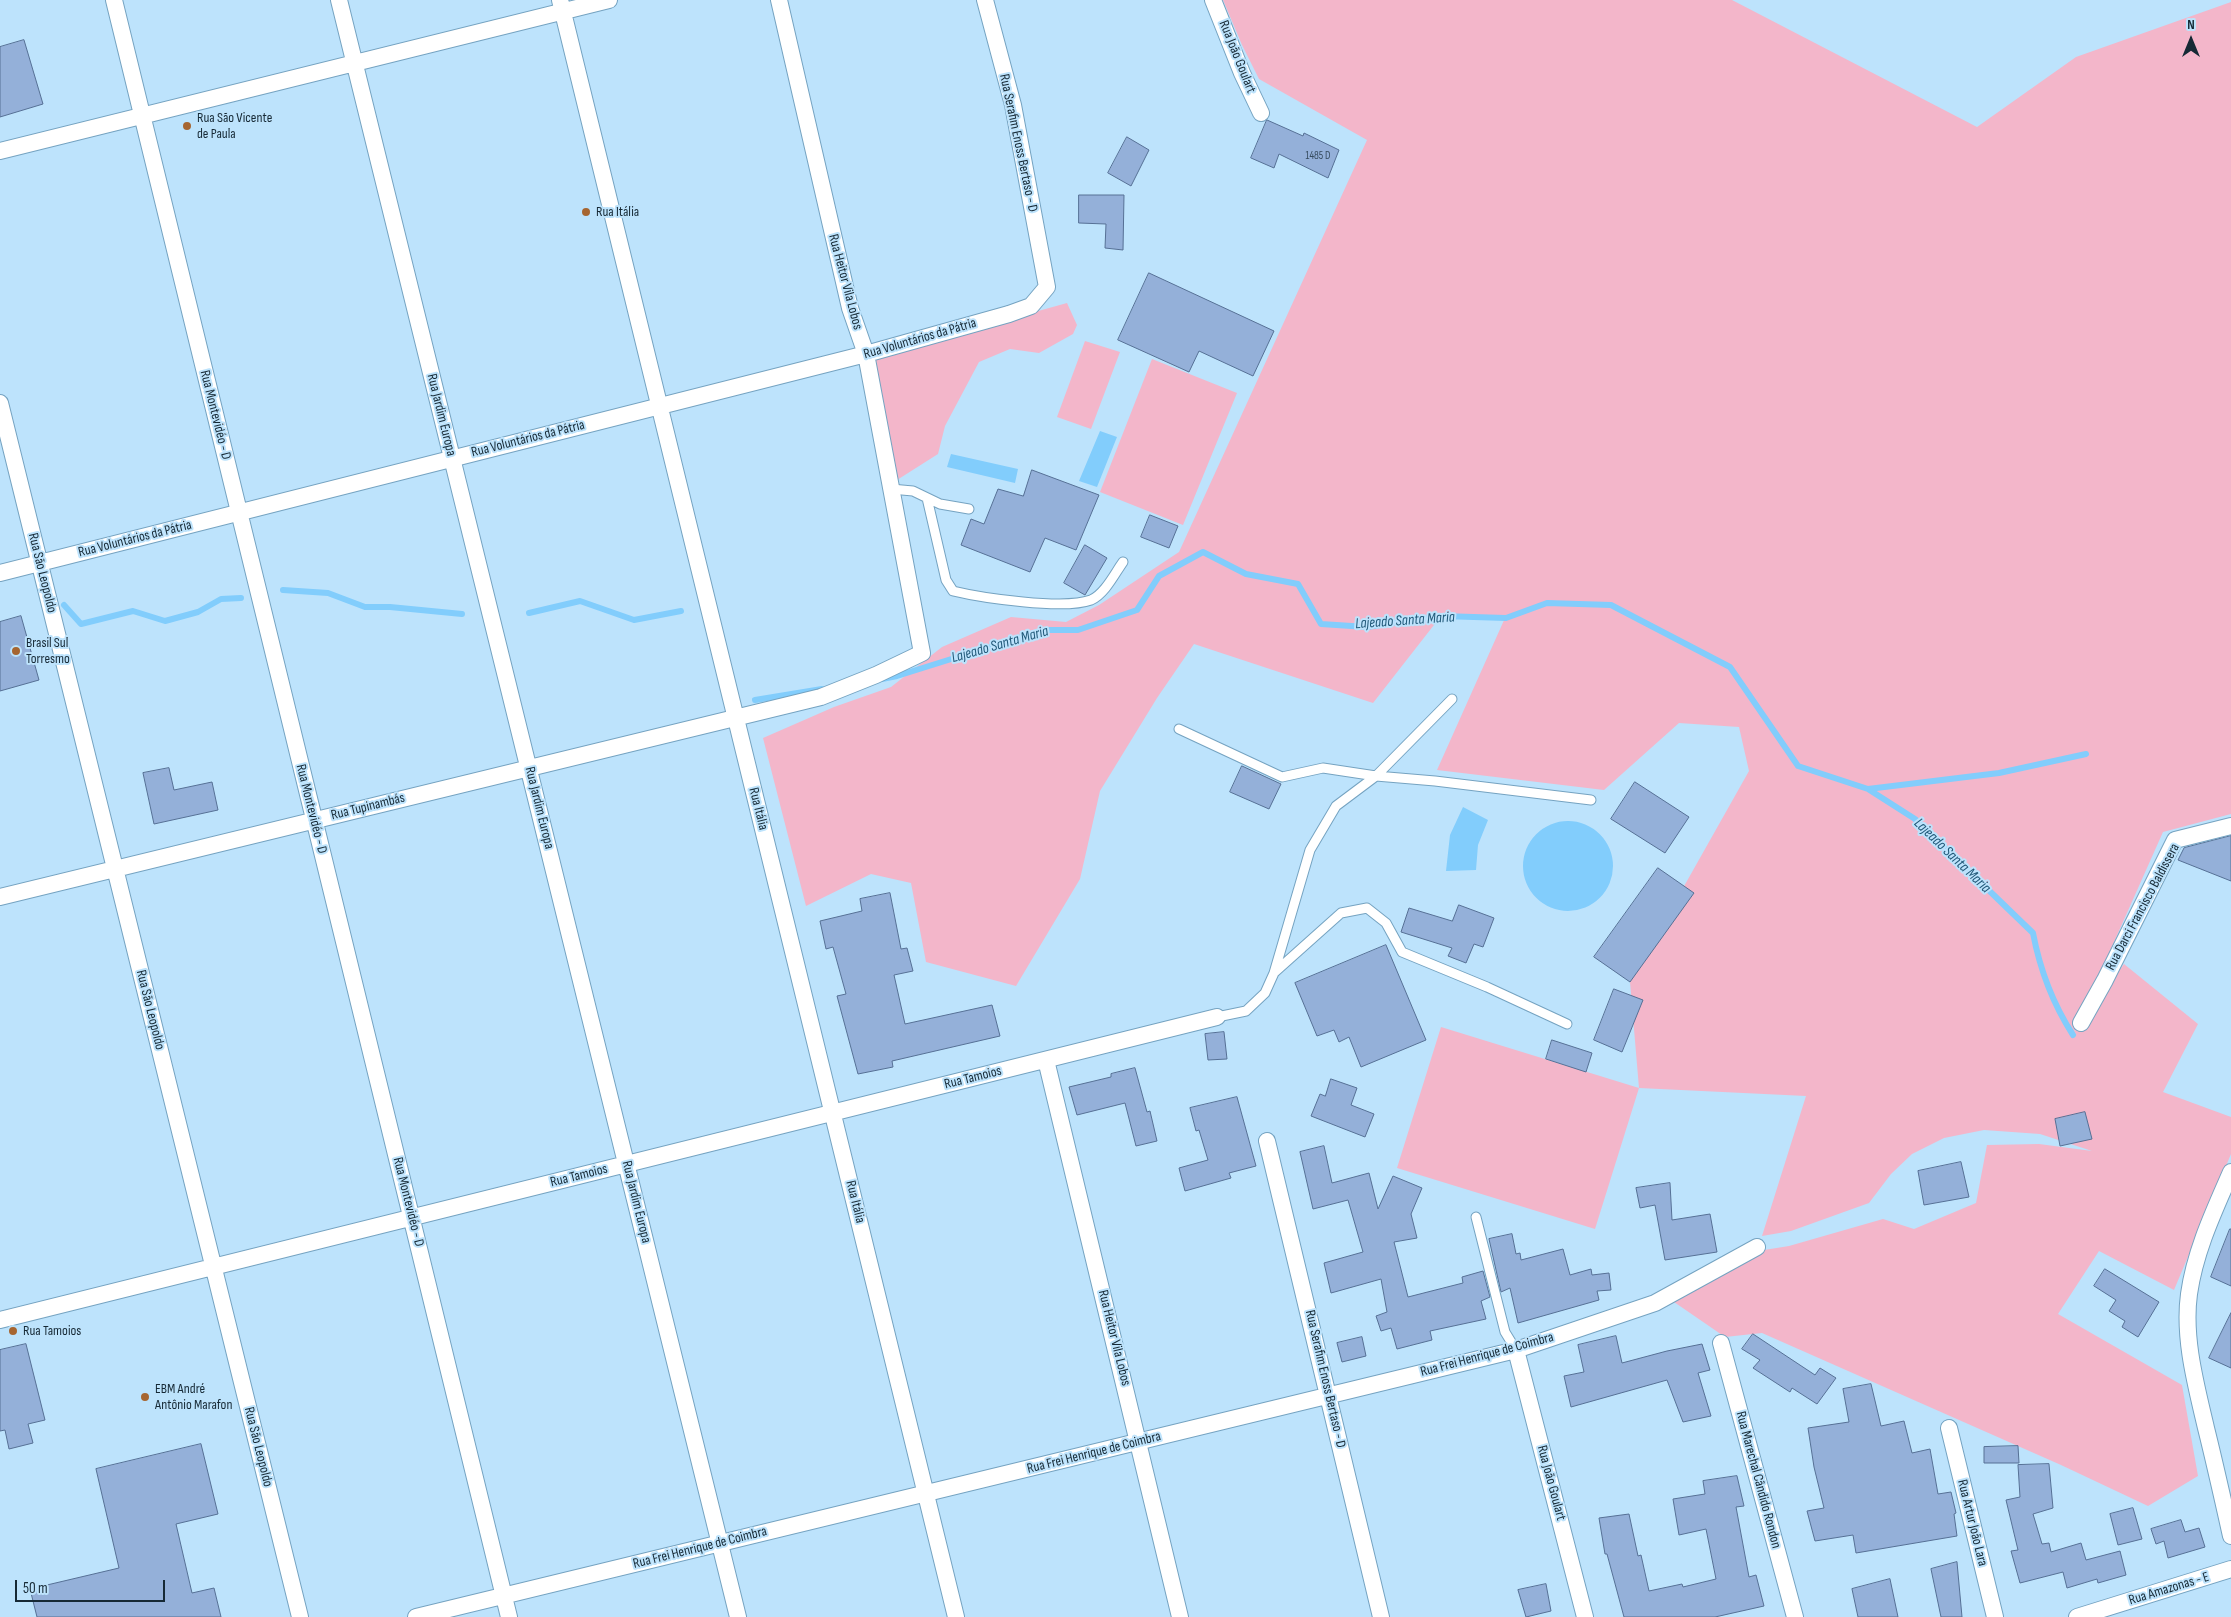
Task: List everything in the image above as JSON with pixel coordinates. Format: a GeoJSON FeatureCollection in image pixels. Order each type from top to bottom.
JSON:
{"type":"FeatureCollection","features":[{"type":"Feature","properties":{"kind":"street","name":"Rua Montevidéo - D"},"geometry":{"type":"LineString","coordinates":[[114,0],[509,1617]]}},
{"type":"Feature","properties":{"kind":"street","name":"Rua Jardim Europa"},"geometry":{"type":"LineString","coordinates":[[338,0],[738,1617]]}},
{"type":"Feature","properties":{"kind":"street"},"geometry":{"type":"LineString","coordinates":[[0,151],[354,63],[562,6],[609,0]]}},
{"type":"Feature","properties":{"kind":"street","name":"Rua Heitor Vila Lobos"},"geometry":{"type":"LineString","coordinates":[[779,0],[850,308],[866,354],[922,653]]}},
{"type":"Feature","properties":{"kind":"street","name":"Rua Serafim Enoss Bertaso - D"},"geometry":{"type":"LineString","coordinates":[[985,0],[1013,105],[1047,287]]}},
{"type":"Feature","properties":{"kind":"street","name":"Rua João Goulart"},"geometry":{"type":"LineString","coordinates":[[1214,0],[1242,73],[1261,113]]}},
{"type":"Feature","properties":{"kind":"street","name":"Rua Itália"},"geometry":{"type":"LineString","coordinates":[[562,6],[956,1617]]}},
{"type":"Feature","properties":{"kind":"street","name":"Rua Voluntários da Pátria"},"geometry":{"type":"LineString","coordinates":[[0,573],[866,354],[1009,314],[1031,306],[1047,287]]}},
{"type":"Feature","properties":{"kind":"street","name":"Rua São Leopoldo"},"geometry":{"type":"LineString","coordinates":[[0,403],[300,1617]]}},
{"type":"Feature","properties":{"kind":"street","name":"Rua Tupinambás"},"geometry":{"type":"LineString","coordinates":[[0,897],[821,697],[876,675],[922,653]]}},
{"type":"Feature","properties":{"kind":"street","name":"Rua Darci Francisco Baldissera"},"geometry":{"type":"LineString","coordinates":[[2081,1023],[2105,980],[2175,840],[2231,826]]}},
{"type":"Feature","properties":{"kind":"street","name":"Rua Tamoios"},"geometry":{"type":"LineString","coordinates":[[0,1320],[1217,1017]]}},
{"type":"Feature","properties":{"kind":"street","name":"Rua Heitor Vila Lobos"},"geometry":{"type":"LineString","coordinates":[[1046,1060],[1180,1617]]}},
{"type":"Feature","properties":{"kind":"street","name":"Rua Serafim Enoss Bertaso - D"},"geometry":{"type":"LineString","coordinates":[[1267,1141],[1381,1617]]}},
{"type":"Feature","properties":{"kind":"street"},"geometry":{"type":"LineString","coordinates":[[2231,1172],[2209,1221],[2194,1269],[2189,1294],[2188,1326],[2195,1379],[2231,1536]]}},
{"type":"Feature","properties":{"kind":"street","name":"Rua Frei Henrique de Coimbra"},"geometry":{"type":"LineString","coordinates":[[416,1617],[1516,1350],[1655,1303],[1757,1247]]}},
{"type":"Feature","properties":{"kind":"street","name":"Rua Marechal Cândido Rondon"},"geometry":{"type":"LineString","coordinates":[[1721,1343],[1795,1617]]}},
{"type":"Feature","properties":{"kind":"street","name":"Rua João Goulart"},"geometry":{"type":"LineString","coordinates":[[1516,1350],[1585,1617]]}},
{"type":"Feature","properties":{"kind":"street","name":"Rua Artur João Lara"},"geometry":{"type":"LineString","coordinates":[[1949,1428],[1995,1617]]}},
{"type":"Feature","properties":{"kind":"street","name":"Rua Amazonas - E"},"geometry":{"type":"LineString","coordinates":[[2077,1617],[2231,1570]]}},
{"type":"Feature","properties":{"kind":"lane"},"geometry":{"type":"LineString","coordinates":[[891,489],[913,491],[954,508],[969,509]]}},
{"type":"Feature","properties":{"kind":"lane"},"geometry":{"type":"LineString","coordinates":[[927,498],[946,580],[953,591],[1050,605],[1091,600],[1101,592],[1123,562]]}},
{"type":"Feature","properties":{"kind":"lane"},"geometry":{"type":"LineString","coordinates":[[1217,1017],[1246,1011],[1265,993],[1274,973],[1310,850],[1336,806],[1376,776],[1452,699]]}},
{"type":"Feature","properties":{"kind":"lane"},"geometry":{"type":"LineString","coordinates":[[1179,729],[1282,777],[1323,768],[1376,776],[1435,781],[1591,800]]}},
{"type":"Feature","properties":{"kind":"lane"},"geometry":{"type":"LineString","coordinates":[[1274,973],[1341,913],[1368,908],[1386,923],[1402,952],[1487,987],[1567,1024]]}},
{"type":"Feature","properties":{"kind":"lane"},"geometry":{"type":"LineString","coordinates":[[1476,1217],[1505,1332],[1516,1350]]}},
{"type":"Feature","properties":{"kind":"shaded area"},"geometry":{"type":"Polygon","coordinates":[[[1223,0],[1732,0],[1977,127],[2076,57],[2231,2],[2231,814],[2163,832],[2074,1032],[2124,964],[2198,1024],[2163,1092],[2231,1117],[2231,1154],[2174,1290],[2099,1251],[2058,1314],[2182,1385],[2198,1476],[2148,1506],[2061,1465],[1762,1333],[1725,1337],[1674,1302],[1764,1250],[1789,1246],[1883,1219],[1914,1229],[1976,1203],[1987,1145],[2039,1144],[2092,1151],[2040,1134],[1984,1130],[1944,1138],[1912,1154],[1891,1174],[1869,1203],[1791,1231],[1762,1236],[1806,1096],[1639,1088],[1630,982],[1749,771],[1739,727],[1679,723],[1604,790],[1437,770],[1505,618],[1441,616],[1373,703],[1194,644],[1157,698],[1100,791],[1080,879],[1016,986],[926,962],[911,883],[871,874],[806,906],[763,738],[834,707],[891,687],[942,647],[1011,617],[1066,622],[1099,605],[1179,552],[1367,140],[1259,79],[1223,0]]]}},
{"type":"Feature","properties":{"kind":"shaded area"},"geometry":{"type":"Polygon","coordinates":[[[1067,303],[1077,325],[1073,334],[1039,353],[1010,349],[979,362],[945,426],[938,454],[897,480],[873,357],[1067,303]]]}},
{"type":"Feature","properties":{"kind":"shaded area"},"geometry":{"type":"Polygon","coordinates":[[[1085,341],[1120,352],[1091,429],[1057,417],[1085,341]]]}},
{"type":"Feature","properties":{"kind":"shaded area"},"geometry":{"type":"Polygon","coordinates":[[[1152,359],[1237,393],[1183,525],[1100,492],[1152,359]]]}},
{"type":"Feature","properties":{"kind":"shaded area"},"geometry":{"type":"Polygon","coordinates":[[[1441,1027],[1639,1088],[1595,1229],[1397,1168],[1441,1027]]]}},
{"type":"Feature","properties":{"kind":"water"},"geometry":{"type":"Polygon","coordinates":[[[1100,431],[1117,437],[1097,487],[1079,481],[1100,431]]]}},
{"type":"Feature","properties":{"kind":"water"},"geometry":{"type":"Polygon","coordinates":[[[951,454],[1018,469],[1015,483],[947,467],[951,454]]]}},
{"type":"Feature","properties":{"kind":"water"},"geometry":{"type":"Polygon","coordinates":[[[1463,807],[1488,820],[1478,845],[1476,870],[1446,871],[1450,835],[1463,807]]]}},
{"type":"Feature","properties":{"kind":"water"},"geometry":{"type":"Polygon","coordinates":[[[1568,821],[1585,824],[1600,834],[1610,849],[1613,866],[1610,883],[1600,898],[1585,908],[1568,911],[1551,908],[1536,898],[1526,883],[1523,866],[1526,849],[1536,834],[1551,824],[1568,821]]]}},
{"type":"Feature","properties":{"kind":"building"},"geometry":{"type":"Polygon","coordinates":[[[24,40],[43,104],[0,117],[0,47],[24,40]]]}},
{"type":"Feature","properties":{"kind":"building"},"geometry":{"type":"Polygon","coordinates":[[[1267,120],[1303,136],[1304,133],[1339,150],[1328,178],[1279,154],[1274,168],[1251,158],[1267,120]]]}},
{"type":"Feature","properties":{"kind":"building"},"geometry":{"type":"Polygon","coordinates":[[[1127,137],[1149,150],[1131,186],[1108,173],[1127,137]]]}},
{"type":"Feature","properties":{"kind":"building"},"geometry":{"type":"Polygon","coordinates":[[[1079,195],[1124,195],[1123,250],[1105,248],[1106,224],[1079,223],[1079,195]]]}},
{"type":"Feature","properties":{"kind":"building"},"geometry":{"type":"Polygon","coordinates":[[[1149,273],[1274,331],[1253,376],[1199,351],[1189,372],[1118,340],[1149,273]]]}},
{"type":"Feature","properties":{"kind":"building"},"geometry":{"type":"Polygon","coordinates":[[[1032,470],[1099,495],[1076,550],[1045,538],[1030,572],[961,545],[971,519],[984,524],[998,489],[1023,496],[1032,470]]]}},
{"type":"Feature","properties":{"kind":"building"},"geometry":{"type":"Polygon","coordinates":[[[1150,515],[1178,526],[1169,548],[1141,537],[1150,515]]]}},
{"type":"Feature","properties":{"kind":"building"},"geometry":{"type":"Polygon","coordinates":[[[1085,545],[1107,558],[1085,595],[1064,583],[1085,545]]]}},
{"type":"Feature","properties":{"kind":"building","name":"Brasil Sul Torresmo"},"geometry":{"type":"Polygon","coordinates":[[[21,616],[39,680],[0,691],[0,622],[21,616]]]}},
{"type":"Feature","properties":{"kind":"building"},"geometry":{"type":"Polygon","coordinates":[[[1242,766],[1281,784],[1269,809],[1230,792],[1242,766]]]}},
{"type":"Feature","properties":{"kind":"building"},"geometry":{"type":"Polygon","coordinates":[[[169,768],[174,790],[212,782],[218,810],[154,824],[143,773],[169,768]]]}},
{"type":"Feature","properties":{"kind":"building"},"geometry":{"type":"Polygon","coordinates":[[[1635,782],[1689,817],[1665,853],[1611,819],[1635,782]]]}},
{"type":"Feature","properties":{"kind":"building"},"geometry":{"type":"Polygon","coordinates":[[[2231,836],[2231,881],[2178,860],[2184,848],[2231,836]]]}},
{"type":"Feature","properties":{"kind":"building"},"geometry":{"type":"Polygon","coordinates":[[[1658,868],[1694,893],[1630,982],[1594,957],[1658,868]]]}},
{"type":"Feature","properties":{"kind":"building"},"geometry":{"type":"Polygon","coordinates":[[[890,893],[901,949],[907,948],[913,971],[894,975],[905,1024],[992,1005],[1000,1036],[892,1061],[893,1067],[858,1074],[837,996],[846,994],[833,947],[826,949],[820,921],[862,911],[860,899],[890,893]]]}},
{"type":"Feature","properties":{"kind":"building"},"geometry":{"type":"Polygon","coordinates":[[[1459,905],[1494,918],[1483,947],[1474,944],[1466,963],[1448,956],[1452,948],[1401,932],[1409,908],[1452,921],[1459,905]]]}},
{"type":"Feature","properties":{"kind":"building"},"geometry":{"type":"Polygon","coordinates":[[[1386,945],[1426,1040],[1361,1067],[1349,1037],[1339,1042],[1334,1030],[1317,1036],[1295,983],[1386,945]]]}},
{"type":"Feature","properties":{"kind":"building"},"geometry":{"type":"Polygon","coordinates":[[[1614,989],[1643,1000],[1622,1052],[1594,1040],[1614,989]]]}},
{"type":"Feature","properties":{"kind":"building"},"geometry":{"type":"Polygon","coordinates":[[[1224,1032],[1227,1059],[1208,1060],[1205,1034],[1224,1032]]]}},
{"type":"Feature","properties":{"kind":"building"},"geometry":{"type":"Polygon","coordinates":[[[1552,1040],[1592,1053],[1586,1072],[1546,1059],[1552,1040]]]}},
{"type":"Feature","properties":{"kind":"building"},"geometry":{"type":"Polygon","coordinates":[[[1135,1068],[1147,1112],[1150,1111],[1157,1141],[1136,1146],[1125,1103],[1077,1115],[1069,1087],[1111,1077],[1111,1074],[1135,1068]]]}},
{"type":"Feature","properties":{"kind":"building"},"geometry":{"type":"Polygon","coordinates":[[[1331,1079],[1357,1088],[1351,1105],[1374,1114],[1365,1137],[1311,1116],[1320,1094],[1325,1096],[1331,1079]]]}},
{"type":"Feature","properties":{"kind":"building"},"geometry":{"type":"Polygon","coordinates":[[[1237,1097],[1256,1166],[1229,1173],[1231,1178],[1185,1191],[1179,1168],[1208,1160],[1199,1130],[1196,1131],[1190,1108],[1237,1097]]]}},
{"type":"Feature","properties":{"kind":"building"},"geometry":{"type":"Polygon","coordinates":[[[2085,1112],[2092,1139],[2060,1146],[2055,1119],[2085,1112]]]}},
{"type":"Feature","properties":{"kind":"building"},"geometry":{"type":"Polygon","coordinates":[[[1324,1146],[1332,1183],[1369,1173],[1378,1209],[1393,1176],[1422,1188],[1411,1214],[1417,1238],[1394,1242],[1408,1297],[1463,1283],[1462,1277],[1483,1271],[1490,1297],[1481,1301],[1486,1319],[1430,1331],[1432,1340],[1397,1349],[1391,1328],[1381,1331],[1376,1316],[1387,1312],[1381,1279],[1331,1293],[1324,1263],[1363,1252],[1348,1200],[1313,1209],[1300,1152],[1324,1146]]]}},
{"type":"Feature","properties":{"kind":"building"},"geometry":{"type":"Polygon","coordinates":[[[1961,1162],[1969,1197],[1924,1205],[1918,1171],[1961,1162]]]}},
{"type":"Feature","properties":{"kind":"building"},"geometry":{"type":"Polygon","coordinates":[[[1670,1183],[1672,1220],[1710,1214],[1717,1252],[1665,1260],[1655,1205],[1640,1208],[1636,1188],[1670,1183]]]}},
{"type":"Feature","properties":{"kind":"building"},"geometry":{"type":"Polygon","coordinates":[[[2231,1229],[2231,1286],[2211,1277],[2231,1229]]]}},
{"type":"Feature","properties":{"kind":"building"},"geometry":{"type":"Polygon","coordinates":[[[1512,1234],[1516,1254],[1520,1253],[1521,1260],[1563,1249],[1570,1275],[1591,1269],[1592,1275],[1609,1273],[1611,1290],[1597,1291],[1599,1300],[1518,1323],[1510,1288],[1501,1292],[1489,1239],[1512,1234]]]}},
{"type":"Feature","properties":{"kind":"building"},"geometry":{"type":"Polygon","coordinates":[[[2105,1269],[2159,1302],[2138,1337],[2122,1327],[2125,1321],[2109,1311],[2116,1300],[2094,1286],[2105,1269]]]}},
{"type":"Feature","properties":{"kind":"building"},"geometry":{"type":"Polygon","coordinates":[[[2231,1313],[2231,1368],[2209,1358],[2231,1313]]]}},
{"type":"Feature","properties":{"kind":"building"},"geometry":{"type":"Polygon","coordinates":[[[1753,1334],[1815,1375],[1820,1368],[1836,1378],[1817,1404],[1792,1388],[1790,1392],[1753,1368],[1760,1360],[1742,1349],[1753,1334]]]}},
{"type":"Feature","properties":{"kind":"building"},"geometry":{"type":"Polygon","coordinates":[[[1616,1336],[1622,1363],[1702,1344],[1710,1370],[1698,1373],[1711,1416],[1683,1422],[1667,1380],[1571,1407],[1564,1376],[1584,1372],[1578,1345],[1616,1336]]]}},
{"type":"Feature","properties":{"kind":"building"},"geometry":{"type":"Polygon","coordinates":[[[1362,1337],[1366,1356],[1342,1362],[1337,1343],[1362,1337]]]}},
{"type":"Feature","properties":{"kind":"building"},"geometry":{"type":"Polygon","coordinates":[[[26,1344],[45,1420],[28,1424],[33,1443],[9,1449],[5,1430],[0,1431],[0,1350],[26,1344]]]}},
{"type":"Feature","properties":{"kind":"building"},"geometry":{"type":"Polygon","coordinates":[[[1871,1384],[1881,1426],[1904,1421],[1912,1453],[1930,1449],[1938,1494],[1951,1492],[1956,1513],[1954,1514],[1957,1536],[1856,1553],[1853,1535],[1815,1541],[1807,1511],[1824,1508],[1814,1467],[1808,1428],[1849,1422],[1843,1389],[1871,1384]]]}},
{"type":"Feature","properties":{"kind":"building"},"geometry":{"type":"Polygon","coordinates":[[[201,1444],[218,1514],[176,1524],[192,1593],[214,1588],[221,1617],[37,1617],[30,1589],[119,1568],[96,1469],[201,1444]]]}},
{"type":"Feature","properties":{"kind":"building"},"geometry":{"type":"Polygon","coordinates":[[[2018,1446],[2019,1463],[1984,1463],[1984,1447],[2018,1446]]]}},
{"type":"Feature","properties":{"kind":"building"},"geometry":{"type":"Polygon","coordinates":[[[2049,1464],[2053,1508],[2033,1514],[2042,1544],[2049,1543],[2051,1552],[2081,1543],[2086,1560],[2120,1551],[2126,1575],[2098,1583],[2097,1579],[2067,1588],[2063,1572],[2020,1583],[2011,1551],[2018,1550],[2006,1500],[2020,1497],[2018,1465],[2049,1464]]]}},
{"type":"Feature","properties":{"kind":"building"},"geometry":{"type":"Polygon","coordinates":[[[1737,1476],[1744,1506],[1736,1507],[1749,1577],[1756,1575],[1764,1606],[1715,1617],[1624,1617],[1607,1554],[1605,1554],[1599,1518],[1629,1514],[1638,1556],[1641,1555],[1649,1591],[1682,1584],[1683,1587],[1716,1579],[1706,1529],[1679,1535],[1673,1499],[1705,1494],[1703,1481],[1737,1476]]]}},
{"type":"Feature","properties":{"kind":"building"},"geometry":{"type":"Polygon","coordinates":[[[2133,1508],[2142,1539],[2118,1545],[2110,1514],[2133,1508]]]}},
{"type":"Feature","properties":{"kind":"building"},"geometry":{"type":"Polygon","coordinates":[[[2181,1520],[2185,1532],[2199,1528],[2205,1547],[2168,1558],[2164,1541],[2156,1544],[2151,1529],[2181,1520]]]}},
{"type":"Feature","properties":{"kind":"building"},"geometry":{"type":"Polygon","coordinates":[[[1957,1562],[1962,1617],[1941,1617],[1931,1569],[1957,1562]]]}},
{"type":"Feature","properties":{"kind":"building"},"geometry":{"type":"Polygon","coordinates":[[[1890,1579],[1898,1617],[1858,1617],[1852,1589],[1890,1579]]]}},
{"type":"Feature","properties":{"kind":"building"},"geometry":{"type":"Polygon","coordinates":[[[1546,1584],[1551,1611],[1526,1617],[1518,1590],[1546,1584]]]}},
{"type":"Feature","properties":{"kind":"waterway","name":"Lajeado Santa Maria"},"geometry":{"type":"LineString","coordinates":[[882,679],[1044,630],[1078,630],[1137,610],[1159,576],[1203,552],[1246,574],[1298,584],[1321,624],[1367,627],[1441,616],[1506,618],[1547,603],[1611,605],[1730,667],[1798,766],[1868,789],[1915,819],[2033,933],[2039,960],[2048,986],[2059,1011],[2073,1035]]}},
{"type":"Feature","properties":{"kind":"waterway","name":"Lajeado Santa Maria"},"geometry":{"type":"LineString","coordinates":[[283,590],[328,593],[365,607],[390,607],[462,614]]}},
{"type":"Feature","properties":{"kind":"waterway","name":"Lajeado Santa Maria"},"geometry":{"type":"LineString","coordinates":[[64,605],[81,624],[133,611],[165,621],[198,612],[221,599],[241,598]]}},
{"type":"Feature","properties":{"kind":"waterway","name":"Lajeado Santa Maria"},"geometry":{"type":"LineString","coordinates":[[529,613],[580,601],[634,620],[681,611]]}},
{"type":"Feature","properties":{"kind":"waterway","name":"Lajeado Santa Maria"},"geometry":{"type":"LineString","coordinates":[[755,700],[822,689]]}},
{"type":"Feature","properties":{"kind":"waterway"},"geometry":{"type":"LineString","coordinates":[[1868,789],[1999,773],[2086,754]]}},
{"type":"Feature","properties":{"kind":"place","name":"Rua São Vicente de Paula"},"geometry":{"type":"Point","coordinates":[187,126]}},
{"type":"Feature","properties":{"kind":"place","name":"Rua Itália"},"geometry":{"type":"Point","coordinates":[586,212]}},
{"type":"Feature","properties":{"kind":"place","name":"Brasil Sul Torresmo"},"geometry":{"type":"Point","coordinates":[16,651]}},
{"type":"Feature","properties":{"kind":"place","name":"Rua Tamoios"},"geometry":{"type":"Point","coordinates":[13,1331]}},
{"type":"Feature","properties":{"kind":"place","name":"EBM André Antônio Marafon"},"geometry":{"type":"Point","coordinates":[145,1397]}}]}
